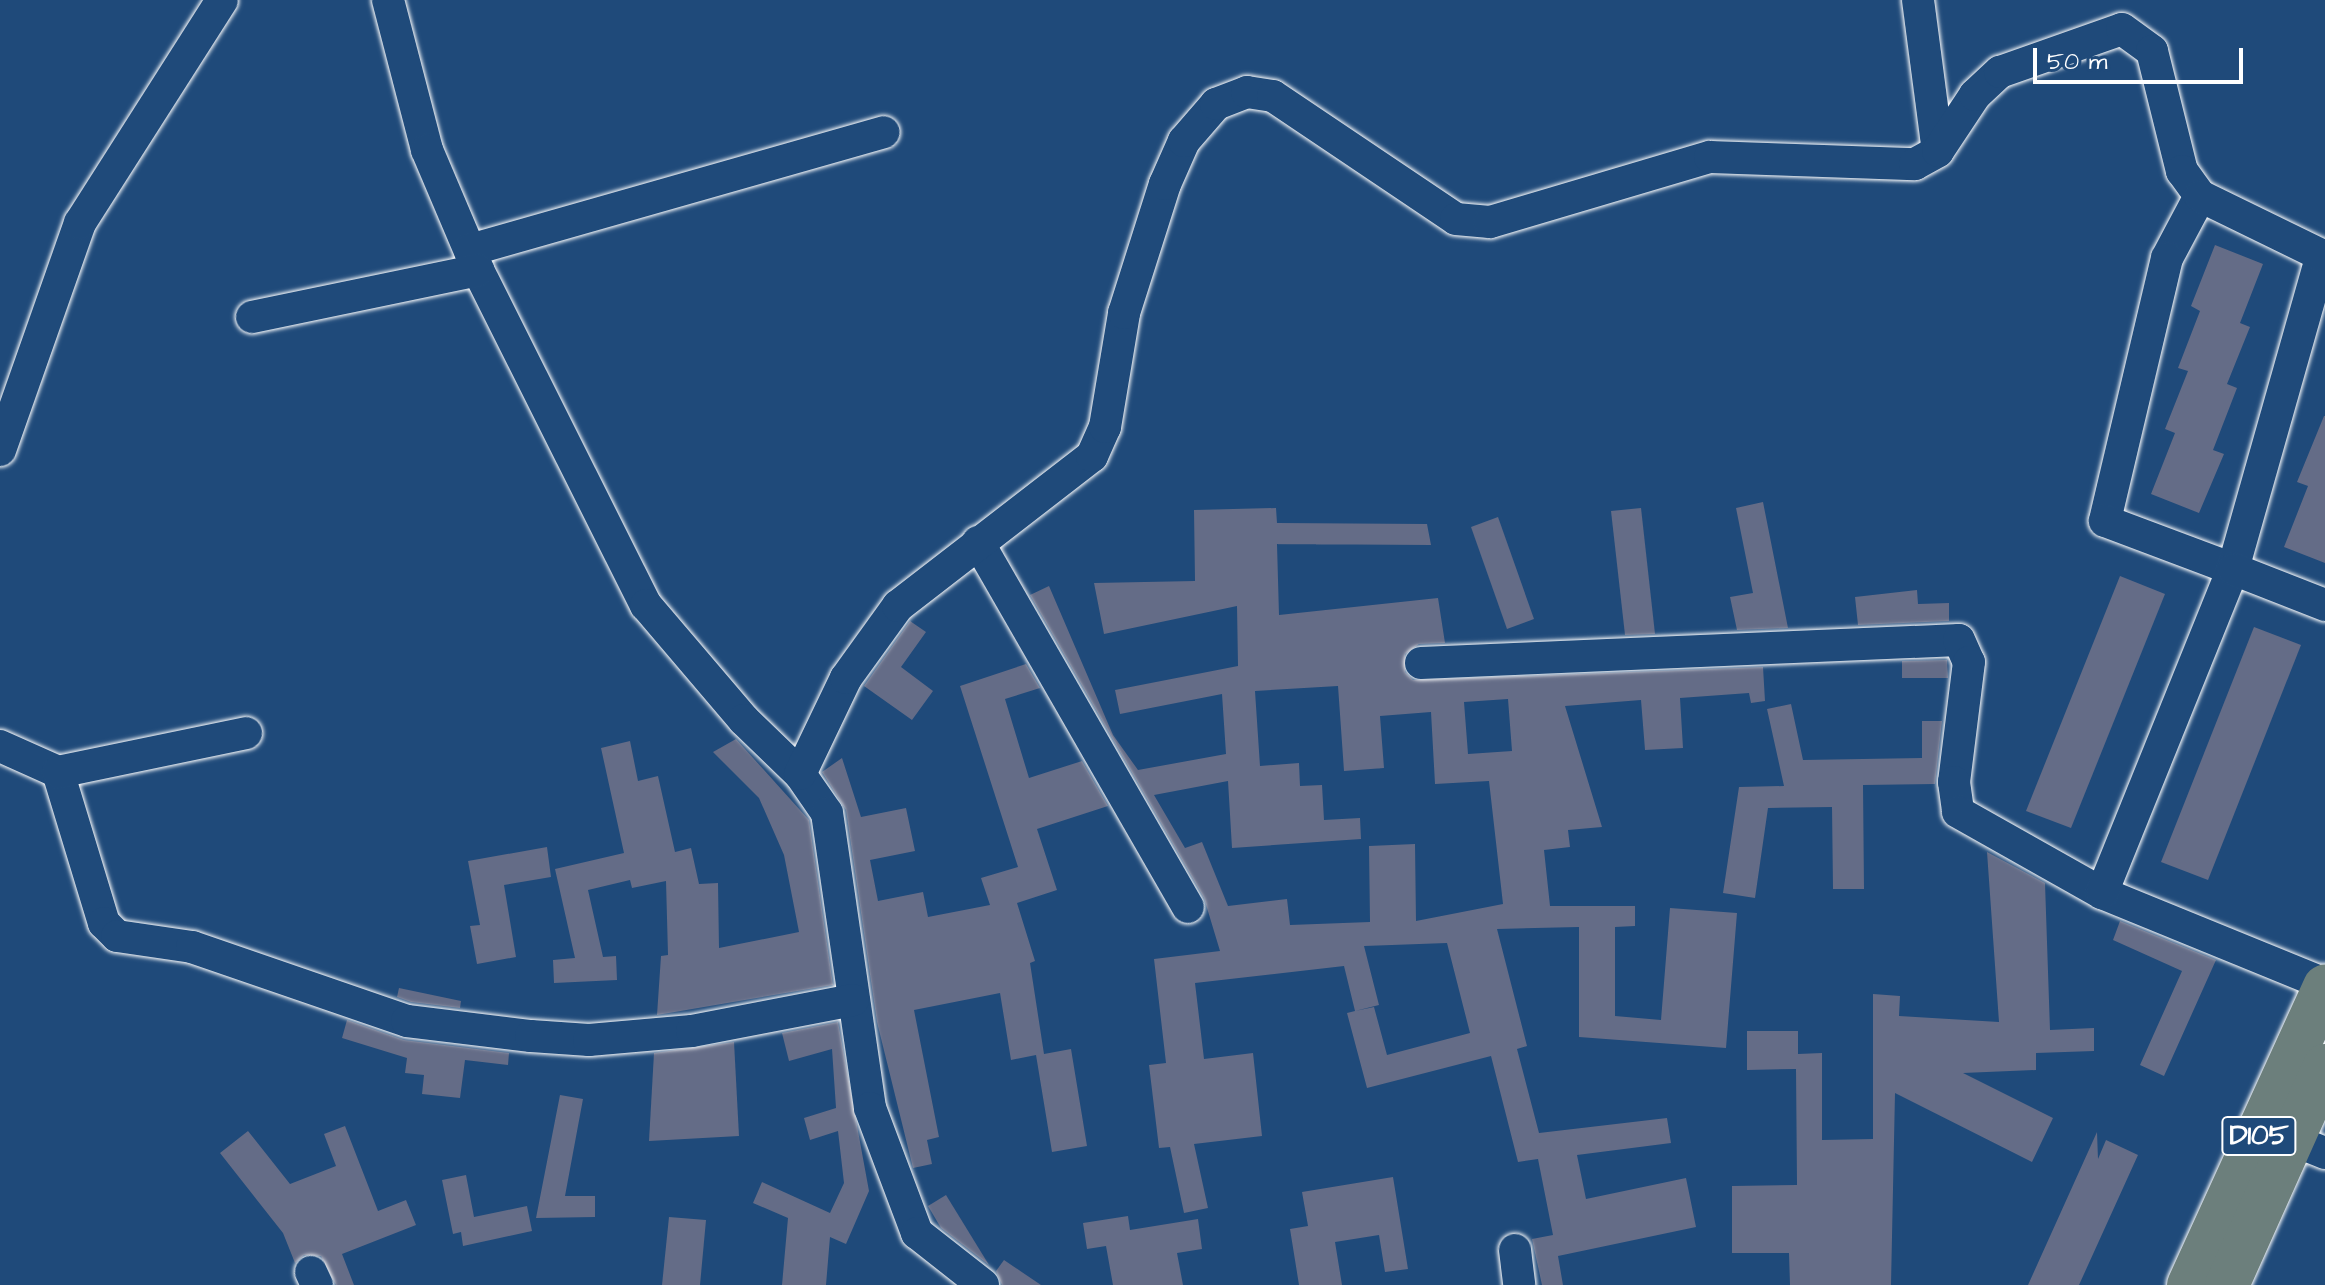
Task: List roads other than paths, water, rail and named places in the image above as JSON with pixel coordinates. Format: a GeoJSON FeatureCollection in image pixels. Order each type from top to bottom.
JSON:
{"type":"FeatureCollection","features":[{"type":"Feature","properties":{"kind":"highway","name":"D105"},"geometry":{"type":"LineString","coordinates":[[2189,1285],[2294,1140],[2325,985]]}},
{"type":"Feature","properties":{"kind":"highway","name":"D105"},"geometry":{"type":"LineString","coordinates":[[2227,1285],[2325,1066]]}},
{"type":"Feature","properties":{"kind":"street"},"geometry":{"type":"LineString","coordinates":[[2,437],[80,223],[222,0]]}},
{"type":"Feature","properties":{"kind":"street"},"geometry":{"type":"LineString","coordinates":[[388,0],[427,150],[474,260],[646,605],[744,720],[800,774],[827,813],[870,1108],[917,1233],[983,1285]]}},
{"type":"Feature","properties":{"kind":"street"},"geometry":{"type":"LineString","coordinates":[[1918,0],[1938,151]]}},
{"type":"Feature","properties":{"kind":"street"},"geometry":{"type":"LineString","coordinates":[[800,774],[846,678],[898,606],[1092,456],[1105,427],[1124,313],[1165,184],[1184,141],[1216,104],[1247,92],[1273,96],[1456,219],[1490,222],[1710,157],[1915,164],[1938,151],[1975,95],[2000,72],[2122,29],[2152,51],[2182,171],[2200,196],[2324,256],[2233,569],[2102,893]]}},
{"type":"Feature","properties":{"kind":"street"},"geometry":{"type":"LineString","coordinates":[[252,317],[474,260],[884,132]]}},
{"type":"Feature","properties":{"kind":"street"},"geometry":{"type":"LineString","coordinates":[[2200,196],[2167,258],[2105,521],[2325,605]]}},
{"type":"Feature","properties":{"kind":"street"},"geometry":{"type":"LineString","coordinates":[[978,542],[1188,907]]}},
{"type":"Feature","properties":{"kind":"street"},"geometry":{"type":"LineString","coordinates":[[1421,663],[1959,640],[1969,662],[1954,782],[1958,812],[2102,893],[2325,985]]}},
{"type":"Feature","properties":{"kind":"street"},"geometry":{"type":"LineString","coordinates":[[0,746],[58,772],[246,733]]}},
{"type":"Feature","properties":{"kind":"street"},"geometry":{"type":"LineString","coordinates":[[58,772],[104,923],[117,936],[192,947],[407,1021],[589,1040],[692,1031],[853,1000]]}},
{"type":"Feature","properties":{"kind":"street"},"geometry":{"type":"LineString","coordinates":[[1515,1250],[1519,1285]]}}]}
